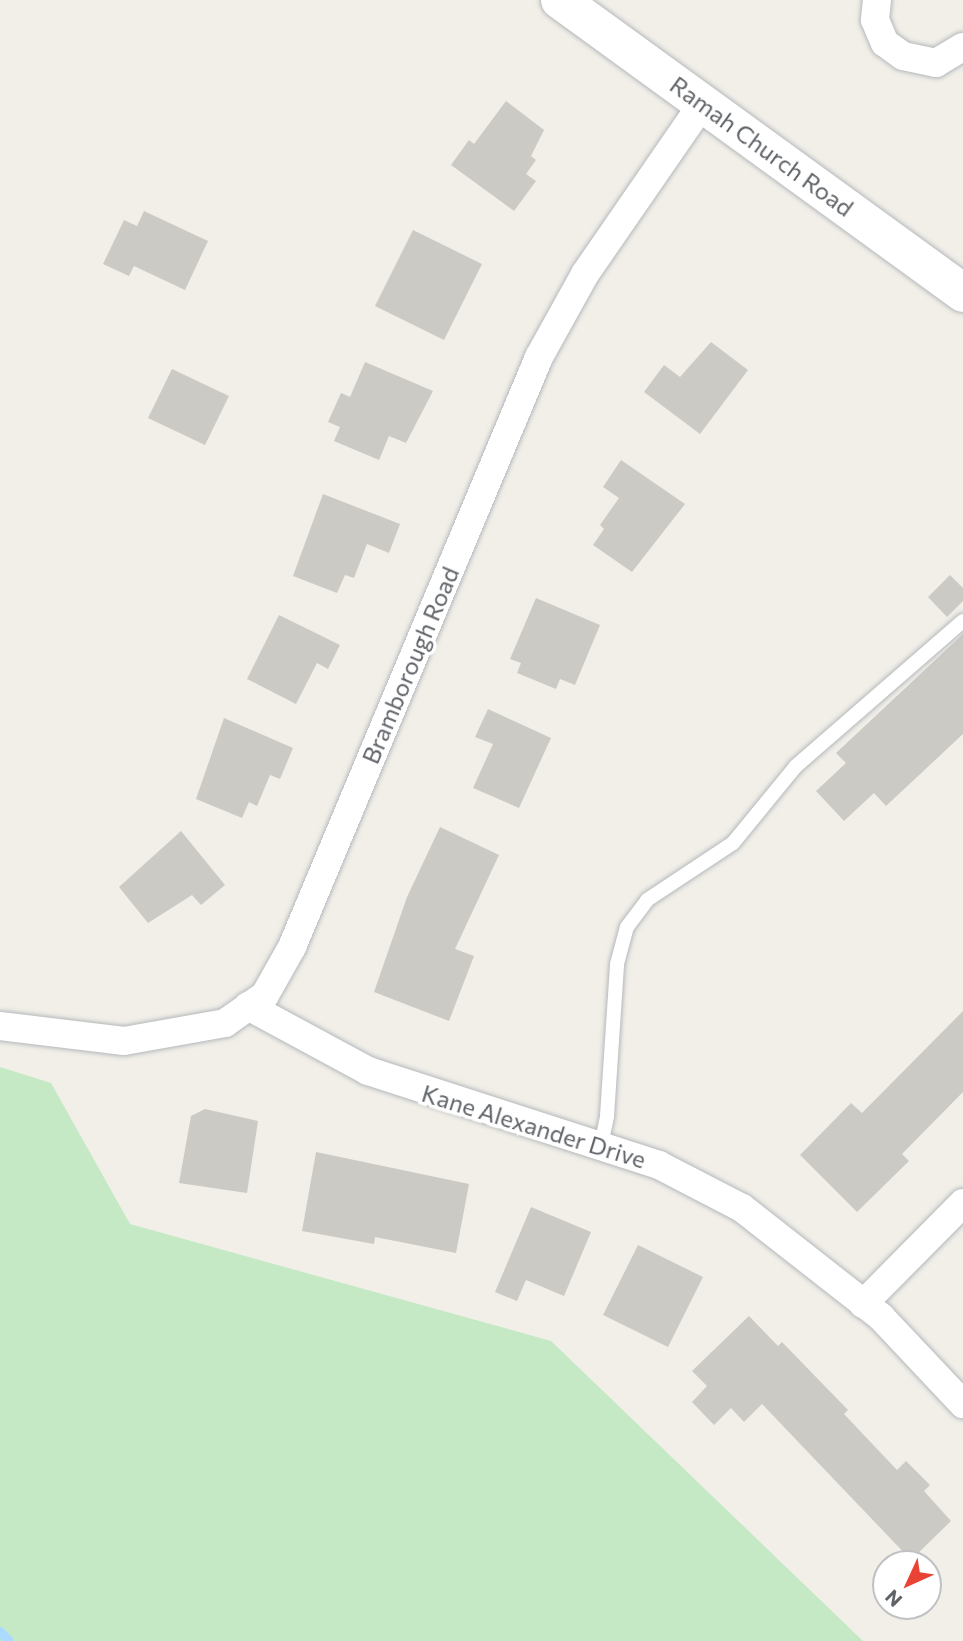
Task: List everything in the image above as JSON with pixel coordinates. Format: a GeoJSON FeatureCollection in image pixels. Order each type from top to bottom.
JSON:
{"type":"FeatureCollection","features":[{"type":"Feature","properties":{"kind":"main road","name":"Ramah Church Road"},"geometry":{"type":"LineString","coordinates":[[560,0],[963,293]]}},
{"type":"Feature","properties":{"kind":"street"},"geometry":{"type":"LineString","coordinates":[[877,0],[875,20],[886,43],[904,56],[936,63],[963,47]]}},
{"type":"Feature","properties":{"kind":"street","name":"Bramborough Road"},"geometry":{"type":"LineString","coordinates":[[0,1026],[124,1041],[225,1023],[265,995],[292,947],[539,357],[586,274],[702,103]]}},
{"type":"Feature","properties":{"kind":"street","name":"Kane Alexander Drive"},"geometry":{"type":"LineString","coordinates":[[248,1006],[368,1072],[437,1097],[510,1114],[659,1165],[742,1208],[863,1304],[963,1404]]}},
{"type":"Feature","properties":{"kind":"street"},"geometry":{"type":"LineString","coordinates":[[863,1304],[963,1203]]}},
{"type":"Feature","properties":{"kind":"lane"},"geometry":{"type":"LineString","coordinates":[[601,1145],[607,1116],[617,964],[628,927],[647,900],[733,843],[796,766],[963,621]]}},
{"type":"Feature","properties":{"kind":"green space"},"geometry":{"type":"Polygon","coordinates":[[[0,1067],[51,1083],[130,1224],[551,1341],[863,1641],[0,1641],[0,1067]]]}},
{"type":"Feature","properties":{"kind":"building"},"geometry":{"type":"Polygon","coordinates":[[[506,101],[544,130],[531,156],[536,160],[526,174],[536,181],[514,211],[451,165],[469,140],[474,144],[506,101]]]}},
{"type":"Feature","properties":{"kind":"building"},"geometry":{"type":"Polygon","coordinates":[[[144,211],[208,241],[185,290],[134,266],[129,276],[103,264],[124,220],[137,226],[144,211]]]}},
{"type":"Feature","properties":{"kind":"building"},"geometry":{"type":"Polygon","coordinates":[[[413,230],[482,264],[444,340],[375,306],[413,230]]]}},
{"type":"Feature","properties":{"kind":"building"},"geometry":{"type":"Polygon","coordinates":[[[711,342],[748,370],[700,434],[644,392],[664,365],[680,377],[711,342]]]}},
{"type":"Feature","properties":{"kind":"building"},"geometry":{"type":"Polygon","coordinates":[[[365,362],[433,391],[406,443],[389,436],[379,460],[334,441],[340,427],[328,422],[341,393],[350,397],[365,362]]]}},
{"type":"Feature","properties":{"kind":"building"},"geometry":{"type":"Polygon","coordinates":[[[172,369],[229,396],[205,445],[148,418],[172,369]]]}},
{"type":"Feature","properties":{"kind":"building"},"geometry":{"type":"Polygon","coordinates":[[[621,460],[685,504],[632,572],[593,545],[604,529],[600,525],[619,498],[603,487],[621,460]]]}},
{"type":"Feature","properties":{"kind":"building"},"geometry":{"type":"Polygon","coordinates":[[[323,494],[400,524],[389,553],[367,544],[354,578],[345,575],[337,593],[293,576],[323,494]]]}},
{"type":"Feature","properties":{"kind":"building"},"geometry":{"type":"Polygon","coordinates":[[[950,575],[963,588],[963,601],[947,617],[928,597],[950,575]]]}},
{"type":"Feature","properties":{"kind":"building"},"geometry":{"type":"Polygon","coordinates":[[[536,598],[600,625],[575,685],[560,679],[556,689],[517,673],[521,663],[510,659],[536,598]]]}},
{"type":"Feature","properties":{"kind":"building"},"geometry":{"type":"Polygon","coordinates":[[[279,615],[340,645],[328,669],[317,663],[296,704],[247,679],[279,615]]]}},
{"type":"Feature","properties":{"kind":"building"},"geometry":{"type":"Polygon","coordinates":[[[963,634],[963,734],[886,806],[874,793],[844,821],[816,791],[846,763],[836,753],[963,634]]]}},
{"type":"Feature","properties":{"kind":"building"},"geometry":{"type":"Polygon","coordinates":[[[488,709],[551,738],[519,808],[473,788],[493,744],[475,737],[488,709]]]}},
{"type":"Feature","properties":{"kind":"building"},"geometry":{"type":"Polygon","coordinates":[[[224,718],[293,748],[280,779],[270,775],[257,806],[249,802],[242,818],[196,799],[224,718]]]}},
{"type":"Feature","properties":{"kind":"building"},"geometry":{"type":"Polygon","coordinates":[[[440,827],[499,855],[455,949],[474,956],[449,1021],[374,992],[407,897],[440,827]]]}},
{"type":"Feature","properties":{"kind":"building"},"geometry":{"type":"Polygon","coordinates":[[[181,831],[225,885],[201,905],[192,895],[148,923],[119,887],[181,831]]]}},
{"type":"Feature","properties":{"kind":"building"},"geometry":{"type":"Polygon","coordinates":[[[963,1011],[963,1092],[902,1154],[909,1161],[857,1212],[800,1155],[851,1103],[862,1113],[963,1011]]]}},
{"type":"Feature","properties":{"kind":"building"},"geometry":{"type":"Polygon","coordinates":[[[205,1109],[258,1121],[247,1193],[179,1183],[191,1116],[205,1109]]]}},
{"type":"Feature","properties":{"kind":"building"},"geometry":{"type":"Polygon","coordinates":[[[316,1152],[469,1184],[456,1253],[375,1237],[374,1244],[302,1231],[316,1152]]]}},
{"type":"Feature","properties":{"kind":"building"},"geometry":{"type":"Polygon","coordinates":[[[531,1207],[591,1232],[564,1296],[526,1280],[517,1301],[495,1292],[531,1207]]]}},
{"type":"Feature","properties":{"kind":"building"},"geometry":{"type":"Polygon","coordinates":[[[638,1245],[703,1277],[668,1347],[603,1315],[638,1245]]]}},
{"type":"Feature","properties":{"kind":"building"},"geometry":{"type":"Polygon","coordinates":[[[749,1316],[778,1346],[782,1342],[848,1410],[844,1414],[897,1470],[906,1461],[930,1485],[924,1491],[951,1521],[921,1550],[901,1550],[762,1404],[744,1422],[731,1408],[714,1425],[692,1402],[707,1386],[692,1371],[749,1316]]]}},
{"type":"Feature","properties":{"kind":"waterway"},"geometry":{"type":"LineString","coordinates":[[0,1632],[9,1641]]}}]}
